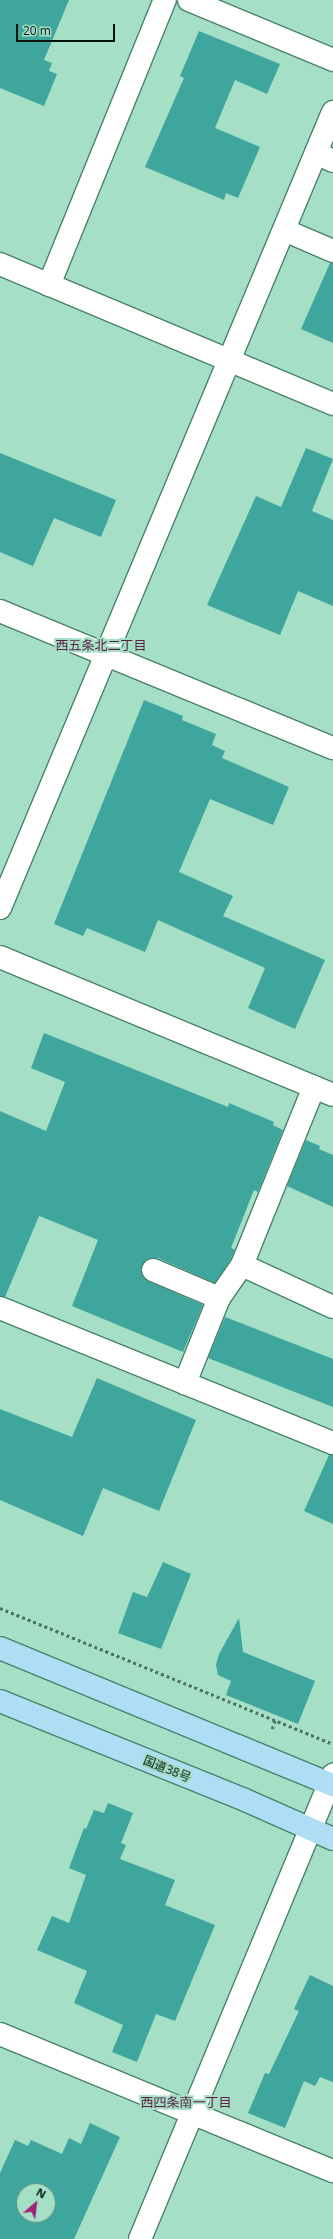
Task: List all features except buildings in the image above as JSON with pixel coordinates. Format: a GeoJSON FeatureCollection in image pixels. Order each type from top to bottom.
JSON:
{"type":"FeatureCollection","features":[{"type":"Feature","properties":{"kind":"highway"},"geometry":{"type":"LineString","coordinates":[[0,1648],[332,1782]]}},
{"type":"Feature","properties":{"kind":"highway","name":"国道38号"},"geometry":{"type":"LineString","coordinates":[[0,1701],[245,1800],[333,1839]]}},
{"type":"Feature","properties":{"kind":"street"},"geometry":{"type":"LineString","coordinates":[[49,285],[165,0]]}},
{"type":"Feature","properties":{"kind":"street"},"geometry":{"type":"LineString","coordinates":[[189,0],[333,60]]}},
{"type":"Feature","properties":{"kind":"street"},"geometry":{"type":"LineString","coordinates":[[0,908],[284,230],[324,157],[333,112]]}},
{"type":"Feature","properties":{"kind":"street"},"geometry":{"type":"LineString","coordinates":[[284,230],[333,251]]}},
{"type":"Feature","properties":{"kind":"street"},"geometry":{"type":"LineString","coordinates":[[0,264],[333,404]]}},
{"type":"Feature","properties":{"kind":"street"},"geometry":{"type":"LineString","coordinates":[[0,611],[333,748]]}},
{"type":"Feature","properties":{"kind":"street"},"geometry":{"type":"LineString","coordinates":[[0,957],[324,1091],[242,1265],[219,1298],[185,1383]]}},
{"type":"Feature","properties":{"kind":"street"},"geometry":{"type":"LineString","coordinates":[[242,1265],[333,1306]]}},
{"type":"Feature","properties":{"kind":"street"},"geometry":{"type":"LineString","coordinates":[[153,1270],[219,1298]]}},
{"type":"Feature","properties":{"kind":"street"},"geometry":{"type":"LineString","coordinates":[[0,1308],[333,1443]]}},
{"type":"Feature","properties":{"kind":"street"},"geometry":{"type":"LineString","coordinates":[[140,2239],[332,1782]]}},
{"type":"Feature","properties":{"kind":"street"},"geometry":{"type":"LineString","coordinates":[[0,2034],[193,2112],[333,2171]]}},
{"type":"Feature","properties":{"kind":"path"},"geometry":{"type":"LineString","coordinates":[[0,1608],[333,1744]]}},
{"type":"Feature","properties":{"kind":"district","name":"西五条北二丁目"},"geometry":{"type":"Point","coordinates":[101,645]}},
{"type":"Feature","properties":{"kind":"district","name":"西四条南一丁目"},"geometry":{"type":"Point","coordinates":[186,2102]}}]}
